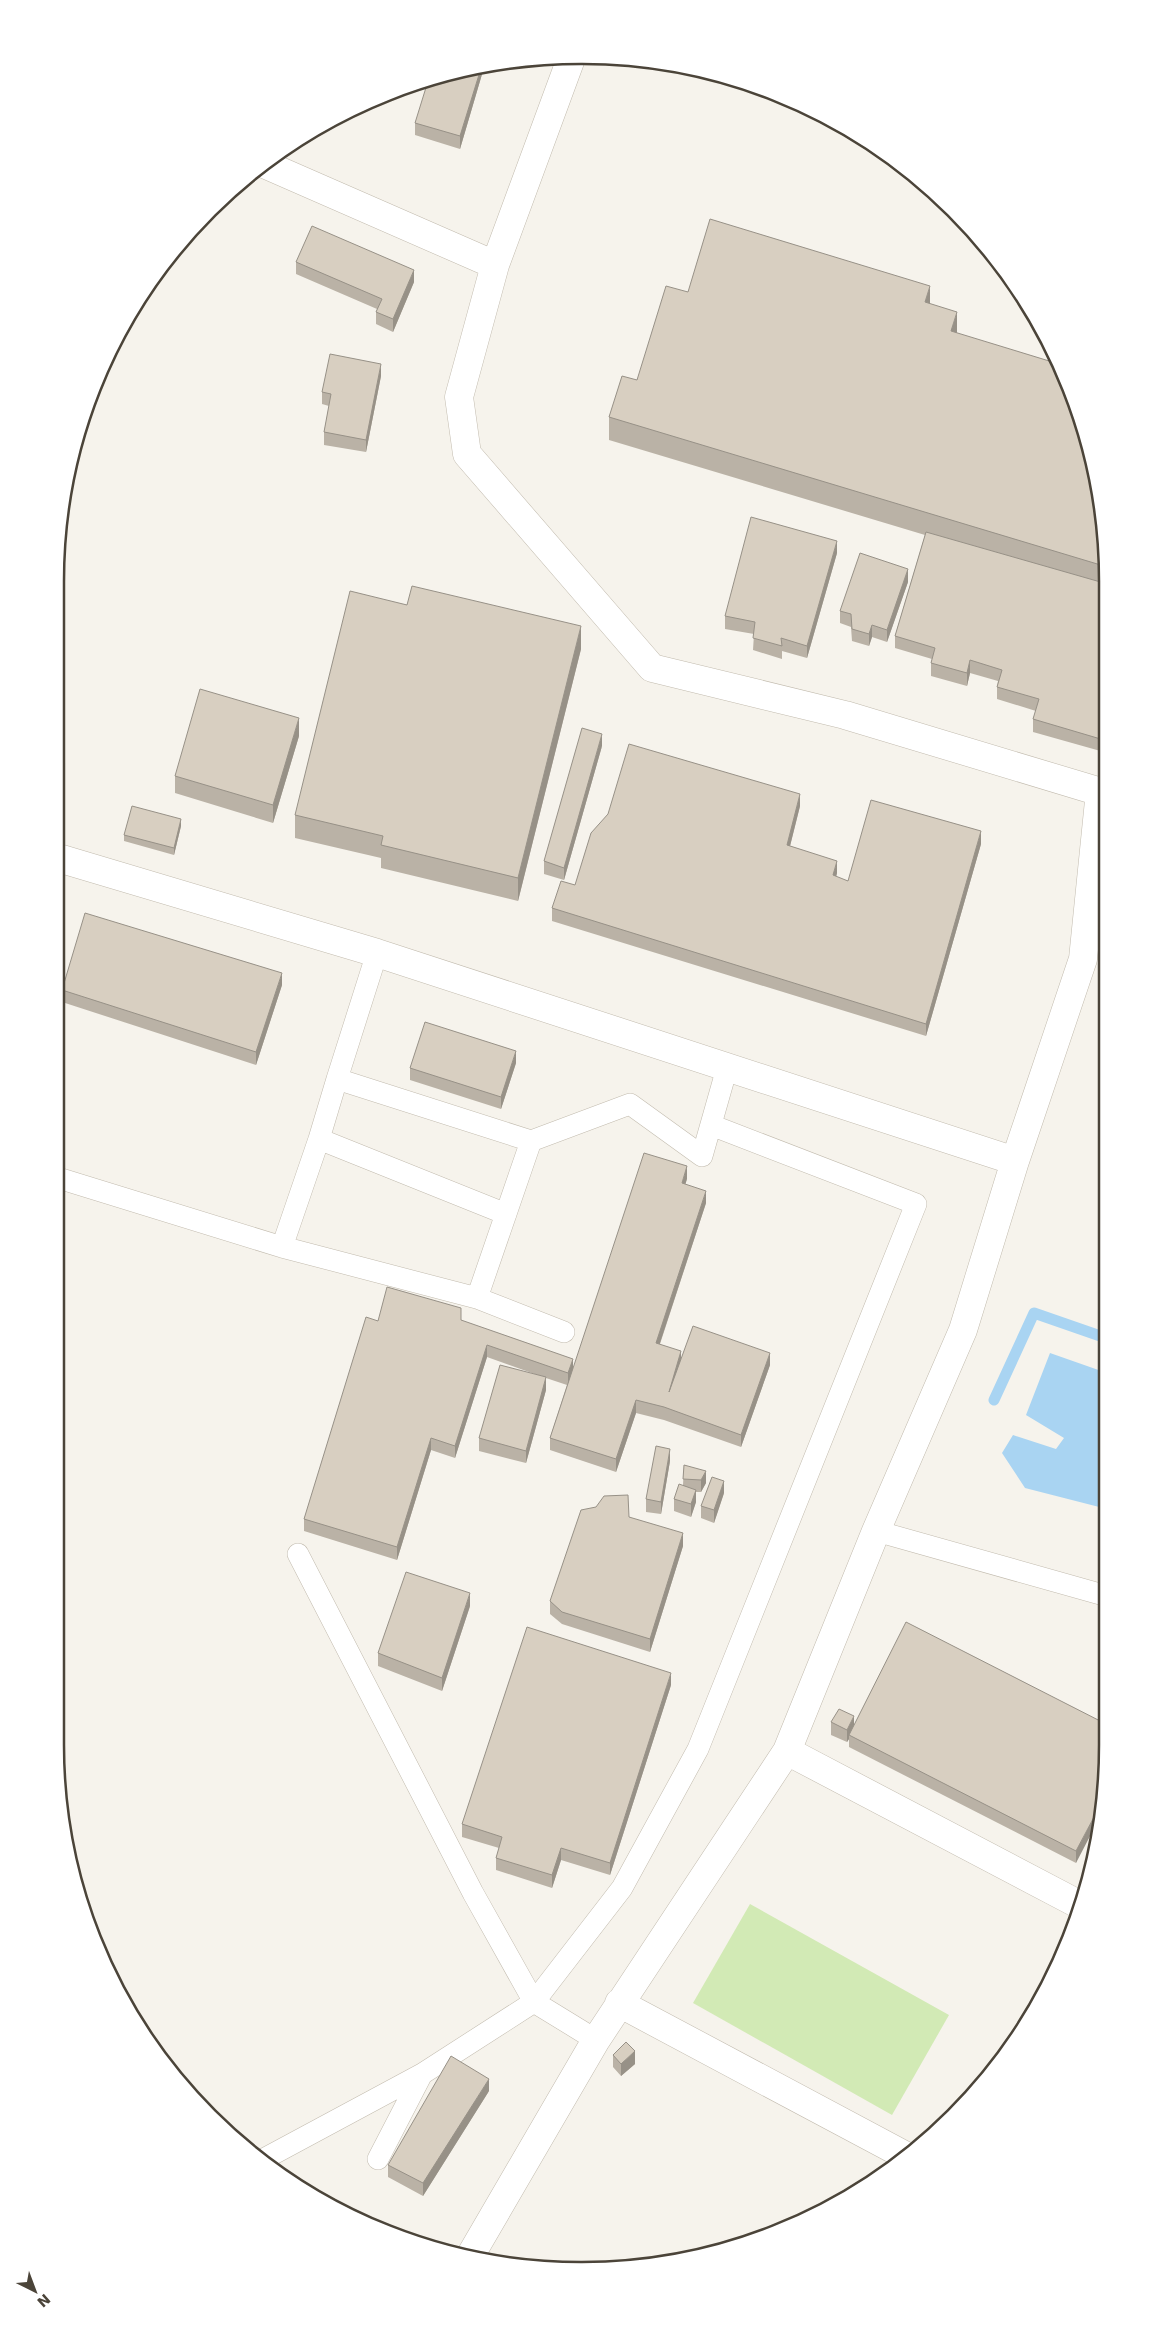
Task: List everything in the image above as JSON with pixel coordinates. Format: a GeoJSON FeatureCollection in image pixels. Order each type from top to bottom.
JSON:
{"type":"FeatureCollection","features":[{"type":"Feature","properties":{"kind":"street"},"geometry":{"type":"LineString","coordinates":[[569,64],[495,265],[459,398],[466,454],[652,668],[845,715],[1099,791]]}},
{"type":"Feature","properties":{"kind":"street"},"geometry":{"type":"LineString","coordinates":[[271,167],[495,265]]}},
{"type":"Feature","properties":{"kind":"street"},"geometry":{"type":"LineString","coordinates":[[472,2250],[619,2003],[787,1751],[876,1531],[962,1330],[1016,1161],[1094,963],[1099,856]]}},
{"type":"Feature","properties":{"kind":"street"},"geometry":{"type":"LineString","coordinates":[[64,860],[376,953],[1016,1161]]}},
{"type":"Feature","properties":{"kind":"street"},"geometry":{"type":"LineString","coordinates":[[787,1751],[1074,1903]]}},
{"type":"Feature","properties":{"kind":"street"},"geometry":{"type":"LineString","coordinates":[[619,2003],[900,2153]]}},
{"type":"Feature","properties":{"kind":"lane"},"geometry":{"type":"LineString","coordinates":[[282,1247],[319,1139],[376,953]]}},
{"type":"Feature","properties":{"kind":"lane"},"geometry":{"type":"LineString","coordinates":[[337,1079],[531,1142],[630,1104],[702,1156],[727,1068]]}},
{"type":"Feature","properties":{"kind":"lane"},"geometry":{"type":"LineString","coordinates":[[268,2157],[422,2074],[534,2002],[622,1888],[698,1749],[916,1204],[711,1125]]}},
{"type":"Feature","properties":{"kind":"lane"},"geometry":{"type":"LineString","coordinates":[[319,1139],[506,1214]]}},
{"type":"Feature","properties":{"kind":"lane"},"geometry":{"type":"LineString","coordinates":[[478,1298],[531,1142]]}},
{"type":"Feature","properties":{"kind":"lane"},"geometry":{"type":"LineString","coordinates":[[64,1181],[282,1247],[478,1298],[564,1332]]}},
{"type":"Feature","properties":{"kind":"lane"},"geometry":{"type":"LineString","coordinates":[[876,1531],[1099,1593]]}},
{"type":"Feature","properties":{"kind":"lane"},"geometry":{"type":"LineString","coordinates":[[298,1554],[473,1893],[534,2002],[596,2040]]}},
{"type":"Feature","properties":{"kind":"lane"},"geometry":{"type":"LineString","coordinates":[[378,2159],[422,2074]]}},
{"type":"Feature","properties":{"kind":"green space"},"geometry":{"type":"Polygon","coordinates":[[[750,1904],[949,2015],[892,2115],[693,2003],[750,1904]]]}},
{"type":"Feature","properties":{"kind":"water"},"geometry":{"type":"Polygon","coordinates":[[[1050,1353],[1099,1370],[1099,1507],[1025,1488],[1002,1453],[1013,1435],[1056,1449],[1064,1438],[1026,1415],[1050,1353]]]}},
{"type":"Feature","properties":{"kind":"building"},"geometry":{"type":"Polygon","coordinates":[[[479,74],[460,136],[415,123],[426,88],[479,74]]]}},
{"type":"Feature","properties":{"kind":"building"},"geometry":{"type":"Polygon","coordinates":[[[710,219],[930,286],[925,302],[957,312],[951,331],[1050,361],[1072,415],[1082,447],[1095,514],[1098,564],[609,417],[622,376],[637,380],[666,286],[688,292],[710,219]]]}},
{"type":"Feature","properties":{"kind":"building"},"geometry":{"type":"Polygon","coordinates":[[[312,226],[414,270],[393,319],[376,312],[382,299],[296,262],[312,226]]]}},
{"type":"Feature","properties":{"kind":"building"},"geometry":{"type":"Polygon","coordinates":[[[330,354],[381,364],[366,440],[324,432],[331,394],[322,392],[330,354]]]}},
{"type":"Feature","properties":{"kind":"building"},"geometry":{"type":"Polygon","coordinates":[[[751,517],[837,541],[807,646],[781,638],[782,646],[753,638],[755,622],[725,616],[751,517]]]}},
{"type":"Feature","properties":{"kind":"building"},"geometry":{"type":"Polygon","coordinates":[[[926,532],[1099,582],[1099,739],[1033,719],[1039,699],[997,687],[1002,670],[970,660],[967,673],[931,663],[935,648],[895,636],[926,532]]]}},
{"type":"Feature","properties":{"kind":"building"},"geometry":{"type":"Polygon","coordinates":[[[860,553],[908,569],[887,630],[872,625],[869,634],[852,629],[851,614],[840,611],[860,553]]]}},
{"type":"Feature","properties":{"kind":"building"},"geometry":{"type":"Polygon","coordinates":[[[412,586],[581,626],[518,878],[381,845],[383,836],[295,815],[350,591],[407,605],[412,586]]]}},
{"type":"Feature","properties":{"kind":"building"},"geometry":{"type":"Polygon","coordinates":[[[200,689],[299,718],[273,805],[175,776],[200,689]]]}},
{"type":"Feature","properties":{"kind":"building"},"geometry":{"type":"Polygon","coordinates":[[[582,728],[602,734],[564,868],[544,861],[582,728]]]}},
{"type":"Feature","properties":{"kind":"building"},"geometry":{"type":"Polygon","coordinates":[[[629,744],[800,794],[787,845],[837,861],[833,875],[848,881],[871,800],[981,831],[926,1024],[552,908],[561,881],[575,885],[591,833],[608,814],[629,744]]]}},
{"type":"Feature","properties":{"kind":"building"},"geometry":{"type":"Polygon","coordinates":[[[132,806],[181,819],[174,848],[124,835],[132,806]]]}},
{"type":"Feature","properties":{"kind":"building"},"geometry":{"type":"Polygon","coordinates":[[[85,913],[282,973],[256,1052],[64,991],[64,983],[85,913]]]}},
{"type":"Feature","properties":{"kind":"building"},"geometry":{"type":"Polygon","coordinates":[[[425,1022],[516,1051],[501,1097],[410,1068],[425,1022]]]}},
{"type":"Feature","properties":{"kind":"building"},"geometry":{"type":"Polygon","coordinates":[[[644,1153],[687,1166],[682,1183],[706,1191],[656,1343],[681,1351],[669,1392],[693,1326],[770,1353],[741,1435],[664,1407],[636,1400],[616,1459],[550,1438],[644,1153]]]}},
{"type":"Feature","properties":{"kind":"building"},"geometry":{"type":"Polygon","coordinates":[[[387,1287],[461,1308],[461,1320],[573,1359],[568,1373],[487,1345],[455,1446],[431,1438],[397,1547],[304,1519],[366,1317],[378,1321],[387,1287]]]}},
{"type":"Feature","properties":{"kind":"building"},"geometry":{"type":"Polygon","coordinates":[[[500,1365],[546,1377],[526,1451],[479,1438],[500,1365]]]}},
{"type":"Feature","properties":{"kind":"building"},"geometry":{"type":"Polygon","coordinates":[[[656,1446],[670,1449],[661,1502],[646,1499],[656,1446]]]}},
{"type":"Feature","properties":{"kind":"building"},"geometry":{"type":"Polygon","coordinates":[[[684,1465],[706,1471],[701,1480],[683,1479],[684,1465]]]}},
{"type":"Feature","properties":{"kind":"building"},"geometry":{"type":"Polygon","coordinates":[[[712,1477],[724,1481],[714,1510],[701,1506],[712,1477]]]}},
{"type":"Feature","properties":{"kind":"building"},"geometry":{"type":"Polygon","coordinates":[[[679,1484],[696,1490],[691,1504],[674,1499],[679,1484]]]}},
{"type":"Feature","properties":{"kind":"building"},"geometry":{"type":"Polygon","coordinates":[[[628,1495],[629,1517],[683,1533],[650,1639],[562,1612],[550,1601],[581,1510],[596,1507],[604,1496],[628,1495]]]}},
{"type":"Feature","properties":{"kind":"building"},"geometry":{"type":"Polygon","coordinates":[[[406,1572],[470,1593],[442,1678],[378,1653],[406,1572]]]}},
{"type":"Feature","properties":{"kind":"building"},"geometry":{"type":"Polygon","coordinates":[[[906,1622],[1099,1720],[1098,1778],[1094,1817],[1076,1851],[849,1735],[906,1622]]]}},
{"type":"Feature","properties":{"kind":"building"},"geometry":{"type":"Polygon","coordinates":[[[527,1627],[671,1673],[610,1863],[561,1848],[552,1875],[496,1858],[502,1837],[462,1824],[527,1627]]]}},
{"type":"Feature","properties":{"kind":"building"},"geometry":{"type":"Polygon","coordinates":[[[839,1709],[854,1716],[847,1730],[831,1722],[839,1709]]]}},
{"type":"Feature","properties":{"kind":"building"},"geometry":{"type":"Polygon","coordinates":[[[626,2042],[635,2051],[621,2064],[613,2055],[626,2042]]]}},
{"type":"Feature","properties":{"kind":"building"},"geometry":{"type":"Polygon","coordinates":[[[451,2056],[489,2079],[423,2183],[388,2165],[451,2056]]]}},
{"type":"Feature","properties":{"kind":"waterway"},"geometry":{"type":"LineString","coordinates":[[994,1400],[1034,1313],[1099,1336]]}}]}
